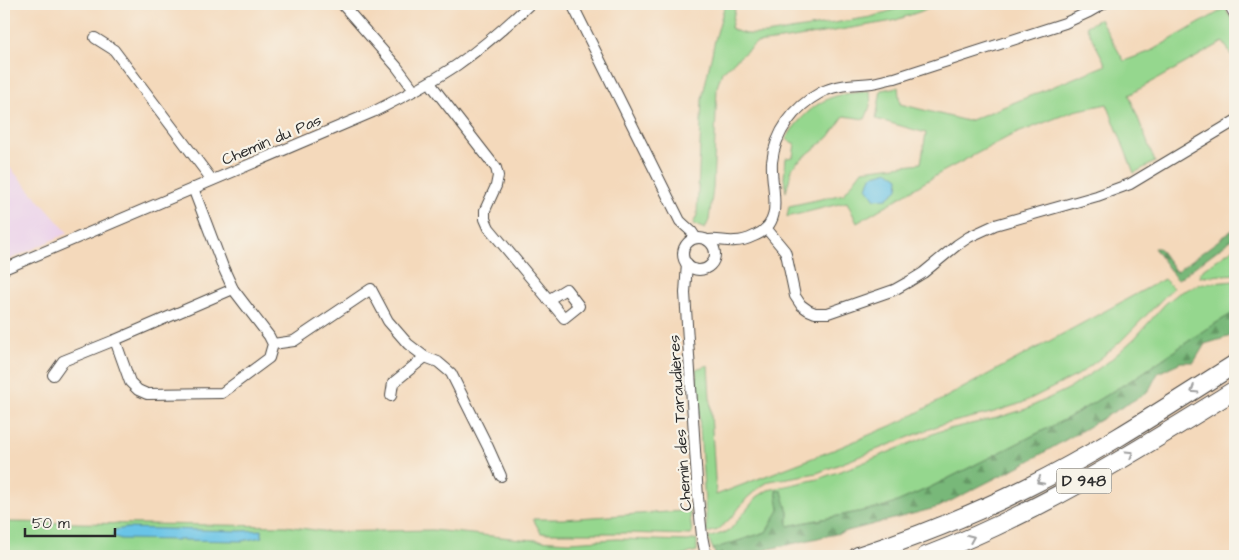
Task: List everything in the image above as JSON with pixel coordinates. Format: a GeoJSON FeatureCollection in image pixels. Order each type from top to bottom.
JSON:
{"type":"FeatureCollection","features":[{"type":"Feature","properties":{"kind":"highway","name":"D 948"},"geometry":{"type":"LineString","coordinates":[[858,556],[902,542],[964,517],[1026,488],[1089,454],[1235,364]]}},
{"type":"Feature","properties":{"kind":"highway","name":"D 948"},"geometry":{"type":"LineString","coordinates":[[926,556],[984,533],[1040,506],[1105,470],[1235,390]]}},
{"type":"Feature","properties":{"kind":"street"},"geometry":{"type":"LineString","coordinates":[[342,4],[397,66],[414,90]]}},
{"type":"Feature","properties":{"kind":"street","name":"Chemin du Pas"},"geometry":{"type":"LineString","coordinates":[[4,269],[373,112],[430,82],[456,65],[501,30],[530,4]]}},
{"type":"Feature","properties":{"kind":"street"},"geometry":{"type":"LineString","coordinates":[[572,4],[680,221],[684,249],[683,256],[686,263],[692,268],[703,270],[710,266],[716,256],[734,242]]}},
{"type":"Feature","properties":{"kind":"street"},"geometry":{"type":"LineString","coordinates":[[684,249],[688,242],[696,238],[734,242],[756,236],[766,228],[771,221],[775,208],[772,172],[774,150],[779,136],[792,115],[810,99],[840,86],[894,78],[1065,23],[1082,16],[1102,4]]}},
{"type":"Feature","properties":{"kind":"street"},"geometry":{"type":"LineString","coordinates":[[1229,4],[1235,15]]}},
{"type":"Feature","properties":{"kind":"street"},"geometry":{"type":"LineString","coordinates":[[95,38],[114,50],[212,180]]}},
{"type":"Feature","properties":{"kind":"street"},"geometry":{"type":"LineString","coordinates":[[430,82],[496,168],[498,176],[496,186],[485,210],[484,219],[489,228],[548,300]]}},
{"type":"Feature","properties":{"kind":"street"},"geometry":{"type":"LineString","coordinates":[[766,228],[785,251],[795,296],[801,305],[814,313],[828,313],[902,286],[923,273],[957,245],[981,231],[1130,184],[1235,120]]}},
{"type":"Feature","properties":{"kind":"street"},"geometry":{"type":"LineString","coordinates":[[114,340],[130,382],[138,390],[148,394],[222,393],[270,358],[273,344],[233,289],[193,188]]}},
{"type":"Feature","properties":{"kind":"street"},"geometry":{"type":"LineString","coordinates":[[680,221],[696,238]]}},
{"type":"Feature","properties":{"kind":"street"},"geometry":{"type":"LineString","coordinates":[[709,240],[715,248],[716,256]]}},
{"type":"Feature","properties":{"kind":"street","name":"Chemin des Taraudières"},"geometry":{"type":"LineString","coordinates":[[686,263],[698,497],[706,556]]}},
{"type":"Feature","properties":{"kind":"street"},"geometry":{"type":"LineString","coordinates":[[686,286],[699,270]]}},
{"type":"Feature","properties":{"kind":"street"},"geometry":{"type":"LineString","coordinates":[[53,375],[63,361],[233,289]]}},
{"type":"Feature","properties":{"kind":"street"},"geometry":{"type":"LineString","coordinates":[[273,344],[294,341],[371,289],[388,321],[408,344],[425,357],[438,362],[451,372],[501,476]]}},
{"type":"Feature","properties":{"kind":"street"},"geometry":{"type":"LineString","coordinates":[[391,396],[393,383],[425,357]]}},
{"type":"Feature","properties":{"kind":"shaded area"},"geometry":{"type":"Polygon","coordinates":[[[4,161],[68,233],[4,262],[4,161]]]}},
{"type":"Feature","properties":{"kind":"green space"},"geometry":{"type":"Polygon","coordinates":[[[725,4],[736,4],[731,28],[744,33],[766,34],[871,17],[912,4],[942,4],[893,21],[756,43],[722,72],[717,87],[713,188],[709,220],[705,229],[693,224],[697,215],[702,99],[725,4]]]}},
{"type":"Feature","properties":{"kind":"green space"},"geometry":{"type":"Polygon","coordinates":[[[1226,8],[1235,24],[1235,60],[1223,42],[1129,95],[1155,162],[1134,173],[1107,104],[1074,111],[1010,136],[942,172],[857,223],[847,202],[787,217],[789,206],[844,194],[862,170],[921,163],[926,133],[876,119],[881,90],[898,87],[900,104],[967,121],[1106,65],[1086,26],[1100,19],[1124,61],[1149,52],[1226,8]]]}},
{"type":"Feature","properties":{"kind":"green space"},"geometry":{"type":"Polygon","coordinates":[[[869,91],[871,102],[865,119],[844,116],[829,137],[795,164],[786,192],[784,178],[786,158],[793,157],[795,144],[786,139],[795,126],[812,108],[826,100],[842,95],[869,91]]]}},
{"type":"Feature","properties":{"kind":"green space"},"geometry":{"type":"Polygon","coordinates":[[[1235,228],[1235,237],[1177,280],[1154,248],[1159,248],[1176,272],[1235,228]]]}},
{"type":"Feature","properties":{"kind":"green space"},"geometry":{"type":"Polygon","coordinates":[[[1235,247],[1235,274],[1199,277],[1201,271],[1235,247]]]}},
{"type":"Feature","properties":{"kind":"green space"},"geometry":{"type":"Polygon","coordinates":[[[1164,279],[1173,288],[1119,343],[1078,375],[1022,403],[991,413],[940,425],[817,473],[770,481],[747,498],[732,517],[718,530],[707,533],[696,369],[708,365],[716,495],[836,449],[902,421],[1164,279]]]}},
{"type":"Feature","properties":{"kind":"green space"},"geometry":{"type":"Polygon","coordinates":[[[1235,281],[1235,312],[1206,329],[1138,376],[1068,418],[931,487],[888,506],[787,526],[788,512],[776,491],[780,510],[766,532],[713,549],[708,538],[729,531],[757,497],[768,490],[818,479],[940,431],[997,418],[1026,409],[1068,389],[1108,362],[1135,338],[1165,304],[1179,293],[1200,284],[1235,281]]]}},
{"type":"Feature","properties":{"kind":"green space"},"geometry":{"type":"Polygon","coordinates":[[[1235,312],[1235,333],[1205,344],[1194,362],[1181,362],[1158,373],[1148,392],[1031,460],[939,507],[840,533],[738,556],[716,556],[713,549],[766,532],[779,510],[776,490],[782,491],[788,512],[788,526],[888,506],[931,487],[1068,418],[1138,376],[1206,329],[1235,312]]]}},
{"type":"Feature","properties":{"kind":"green space"},"geometry":{"type":"Polygon","coordinates":[[[689,505],[691,535],[541,533],[533,519],[563,519],[683,511],[689,505]]]}},
{"type":"Feature","properties":{"kind":"green space"},"geometry":{"type":"Polygon","coordinates":[[[4,522],[286,526],[329,532],[432,530],[569,542],[617,539],[688,541],[697,539],[697,551],[680,556],[4,556],[4,522]]]}},
{"type":"Feature","properties":{"kind":"water"},"geometry":{"type":"Polygon","coordinates":[[[889,171],[899,178],[898,189],[887,198],[875,199],[867,188],[871,176],[889,171]]]}},
{"type":"Feature","properties":{"kind":"water"},"geometry":{"type":"Polygon","coordinates":[[[127,528],[262,530],[262,537],[242,541],[121,539],[112,536],[115,530],[127,528]]]}}]}
